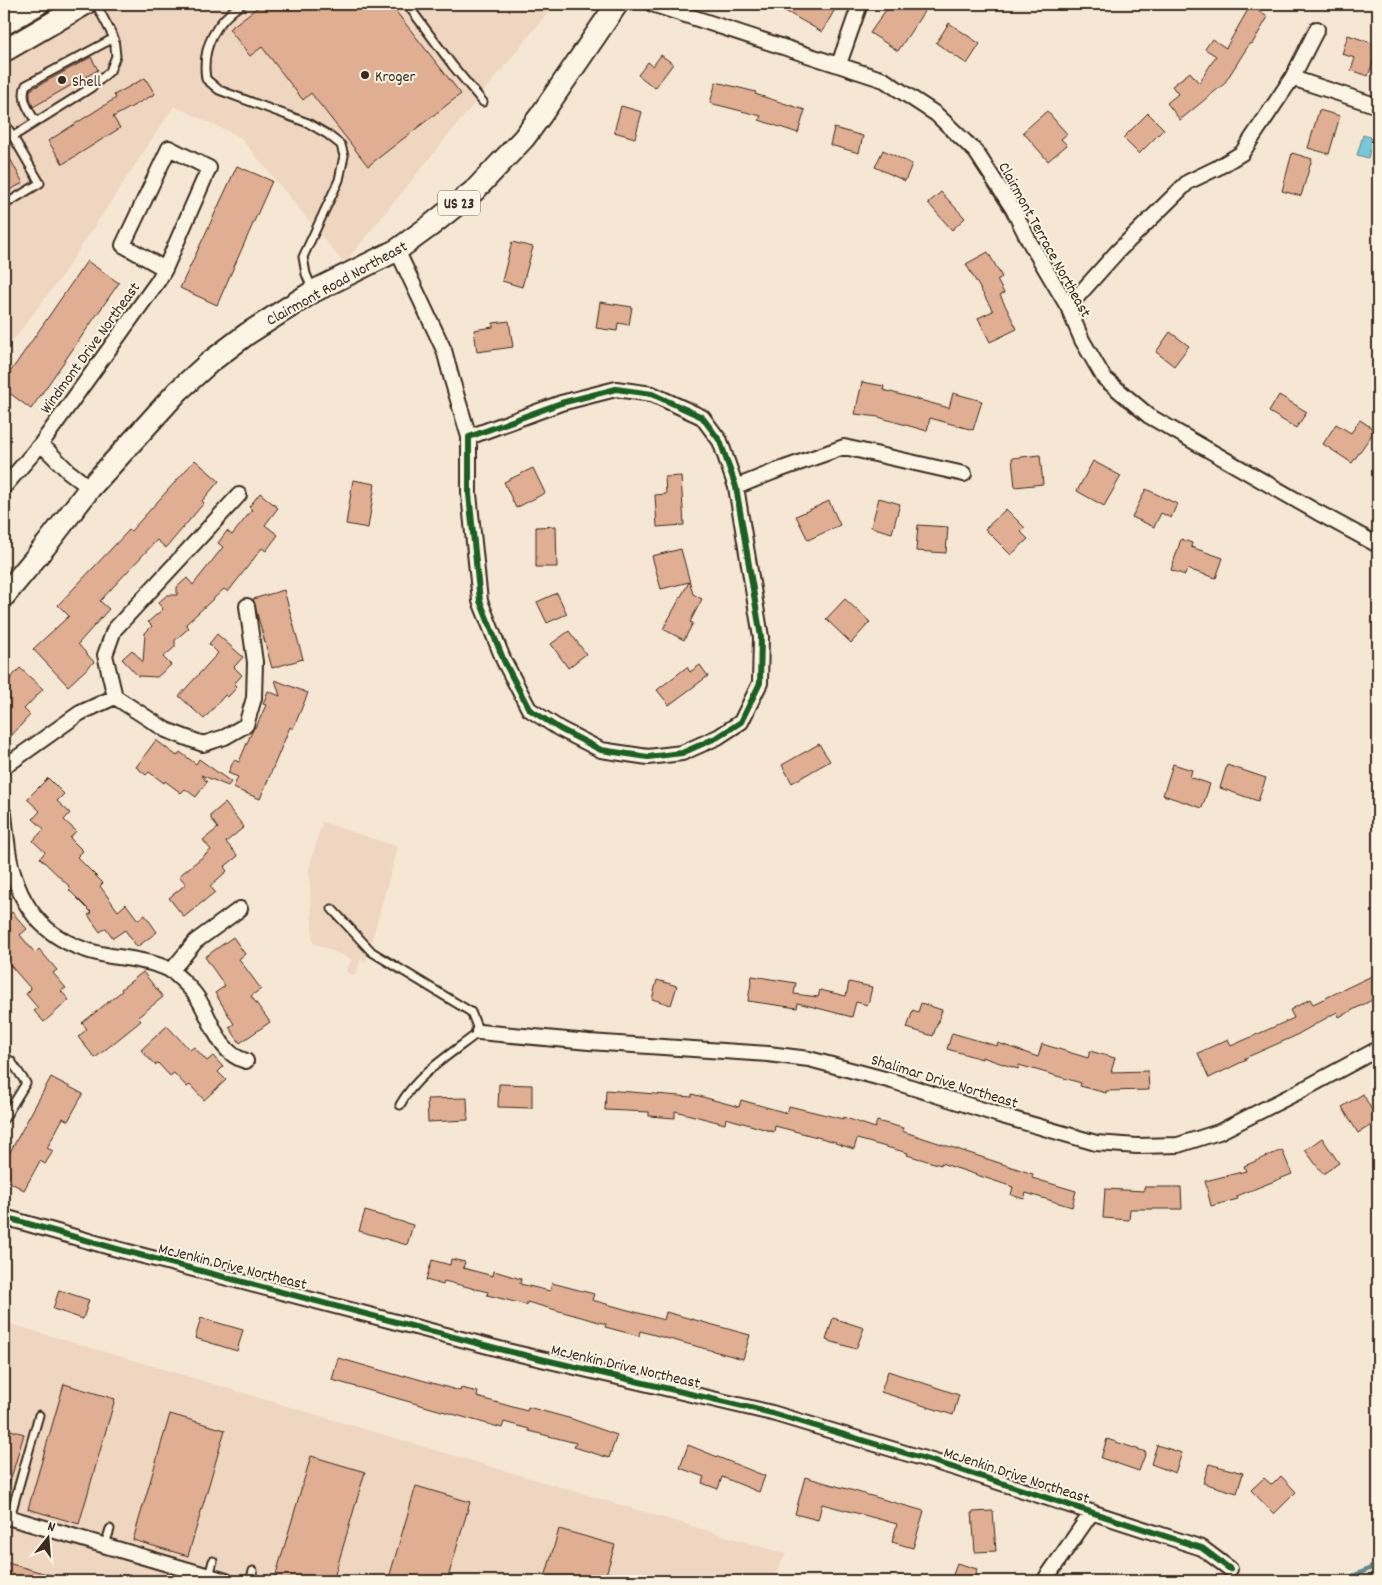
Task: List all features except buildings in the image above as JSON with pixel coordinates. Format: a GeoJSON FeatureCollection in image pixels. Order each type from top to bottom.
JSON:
{"type":"FeatureCollection","features":[{"type":"Feature","properties":{"kind":"main road"},"geometry":{"type":"LineString","coordinates":[[4,24],[38,4]]}},
{"type":"Feature","properties":{"kind":"main road"},"geometry":{"type":"LineString","coordinates":[[4,51],[85,4]]}},
{"type":"Feature","properties":{"kind":"main road","name":"Clairmont Road Northeast"},"geometry":{"type":"LineString","coordinates":[[4,596],[90,488],[178,391],[210,362],[247,334],[314,291],[397,250],[475,190],[524,138],[557,94],[617,4]]}},
{"type":"Feature","properties":{"kind":"street","name":"Clairmont Terrace Northeast"},"geometry":{"type":"LineString","coordinates":[[652,4],[884,80],[936,114],[976,152],[1013,209],[1029,241],[1068,307],[1082,340],[1104,378],[1149,416],[1308,508],[1378,545]]}},
{"type":"Feature","properties":{"kind":"street"},"geometry":{"type":"LineString","coordinates":[[839,64],[860,4]]}},
{"type":"Feature","properties":{"kind":"street"},"geometry":{"type":"LineString","coordinates":[[1068,307],[1116,252],[1188,182],[1242,153],[1292,78],[1317,29]]}},
{"type":"Feature","properties":{"kind":"street"},"geometry":{"type":"LineString","coordinates":[[1292,78],[1378,106]]}},
{"type":"Feature","properties":{"kind":"street","name":"Windmont Drive Northeast"},"geometry":{"type":"LineString","coordinates":[[4,487],[40,444],[165,269],[209,168],[169,148],[123,245],[165,269]]}},
{"type":"Feature","properties":{"kind":"street"},"geometry":{"type":"LineString","coordinates":[[397,250],[444,350],[469,437],[469,494],[480,601],[504,661],[529,709],[560,729],[601,750],[648,757],[682,753],[718,737],[741,722],[760,683],[761,638],[736,487],[720,441],[702,417],[652,394],[616,390],[561,403],[469,437]]}},
{"type":"Feature","properties":{"kind":"street"},"geometry":{"type":"LineString","coordinates":[[40,444],[90,488]]}},
{"type":"Feature","properties":{"kind":"street"},"geometry":{"type":"LineString","coordinates":[[736,487],[773,472],[844,448],[964,474]]}},
{"type":"Feature","properties":{"kind":"street"},"geometry":{"type":"LineString","coordinates":[[239,495],[114,630],[105,655],[115,697],[166,730],[203,744],[225,737],[246,725],[254,698],[256,662],[248,606]]}},
{"type":"Feature","properties":{"kind":"street"},"geometry":{"type":"LineString","coordinates":[[4,767],[80,713],[115,697]]}},
{"type":"Feature","properties":{"kind":"street"},"geometry":{"type":"LineString","coordinates":[[4,814],[6,846],[10,865],[22,897],[38,920],[52,933],[86,951],[142,961],[171,971],[197,997],[221,1043],[238,1059],[246,1061]]}},
{"type":"Feature","properties":{"kind":"street"},"geometry":{"type":"LineString","coordinates":[[171,971],[196,941],[240,909]]}},
{"type":"Feature","properties":{"kind":"street","name":"Shalimar Drive Northeast"},"geometry":{"type":"LineString","coordinates":[[479,1032],[809,1058],[1096,1143],[1137,1146],[1178,1145],[1219,1132],[1378,1049]]}},
{"type":"Feature","properties":{"kind":"street","name":"McJenkin Drive Northeast"},"geometry":{"type":"LineString","coordinates":[[4,1217],[118,1250],[508,1351],[772,1413],[955,1468],[1202,1548],[1230,1569]]}},
{"type":"Feature","properties":{"kind":"street"},"geometry":{"type":"LineString","coordinates":[[1044,1581],[1092,1512]]}},
{"type":"Feature","properties":{"kind":"street"},"geometry":{"type":"LineString","coordinates":[[7,1517],[105,1545],[189,1577],[210,1576],[226,1581]]}},
{"type":"Feature","properties":{"kind":"lane"},"geometry":{"type":"LineString","coordinates":[[12,137],[92,87],[110,71],[116,56],[114,38],[96,4]]}},
{"type":"Feature","properties":{"kind":"lane"},"geometry":{"type":"LineString","coordinates":[[242,4],[221,20],[211,39],[204,64],[206,79],[219,90],[308,123],[341,145],[344,156],[339,180],[303,257],[306,274],[314,291]]}},
{"type":"Feature","properties":{"kind":"lane"},"geometry":{"type":"LineString","coordinates":[[407,4],[453,66],[484,102]]}},
{"type":"Feature","properties":{"kind":"lane"},"geometry":{"type":"LineString","coordinates":[[36,122],[26,104],[23,92],[26,85],[114,38]]}},
{"type":"Feature","properties":{"kind":"lane"},"geometry":{"type":"LineString","coordinates":[[4,123],[40,183],[4,205]]}},
{"type":"Feature","properties":{"kind":"lane"},"geometry":{"type":"LineString","coordinates":[[332,909],[372,952],[471,1012],[479,1032],[418,1080],[408,1091],[400,1105]]}},
{"type":"Feature","properties":{"kind":"lane"},"geometry":{"type":"LineString","coordinates":[[4,1057],[10,1061],[26,1083],[4,1119]]}},
{"type":"Feature","properties":{"kind":"lane"},"geometry":{"type":"LineString","coordinates":[[7,1517],[39,1415]]}},
{"type":"Feature","properties":{"kind":"lane"},"geometry":{"type":"LineString","coordinates":[[105,1545],[110,1529]]}},
{"type":"Feature","properties":{"kind":"lane"},"geometry":{"type":"LineString","coordinates":[[210,1576],[213,1561]]}},
{"type":"Feature","properties":{"kind":"lane"},"geometry":{"type":"LineString","coordinates":[[250,1581],[253,1571]]}},
{"type":"Feature","properties":{"kind":"shaded area"},"geometry":{"type":"Polygon","coordinates":[[[67,4],[555,4],[347,260],[342,261],[240,137],[174,106],[59,280],[4,352],[4,46],[67,4]]]}},
{"type":"Feature","properties":{"kind":"shaded area"},"geometry":{"type":"Polygon","coordinates":[[[322,822],[398,847],[366,961],[361,959],[355,976],[346,972],[352,959],[313,943],[309,869],[322,822]]]}},
{"type":"Feature","properties":{"kind":"shaded area"},"geometry":{"type":"Polygon","coordinates":[[[4,1322],[786,1554],[771,1581],[4,1581],[4,1322]]]}},
{"type":"Feature","properties":{"kind":"water"},"geometry":{"type":"Polygon","coordinates":[[[1363,135],[1374,138],[1368,158],[1357,155],[1363,135]]]}},
{"type":"Feature","properties":{"kind":"waterway"},"geometry":{"type":"LineString","coordinates":[[1341,1581],[1369,1569],[1378,1562]]}},
{"type":"Feature","properties":{"kind":"cycle path"},"geometry":{"type":"LineString","coordinates":[[616,389],[652,394],[702,417],[720,441],[736,487],[761,637],[760,683],[741,722],[718,737],[682,753],[648,757],[601,750],[560,729],[529,709],[504,661],[480,601],[469,494],[469,437],[561,403],[616,389]]}},
{"type":"Feature","properties":{"kind":"cycle path"},"geometry":{"type":"LineString","coordinates":[[4,1217],[117,1249],[507,1351],[772,1413],[955,1468],[1202,1548],[1230,1569]]}},
{"type":"Feature","properties":{"kind":"place","name":"Kroger"},"geometry":{"type":"Point","coordinates":[365,75]}},
{"type":"Feature","properties":{"kind":"place","name":"Shell"},"geometry":{"type":"Point","coordinates":[62,80]}}]}
